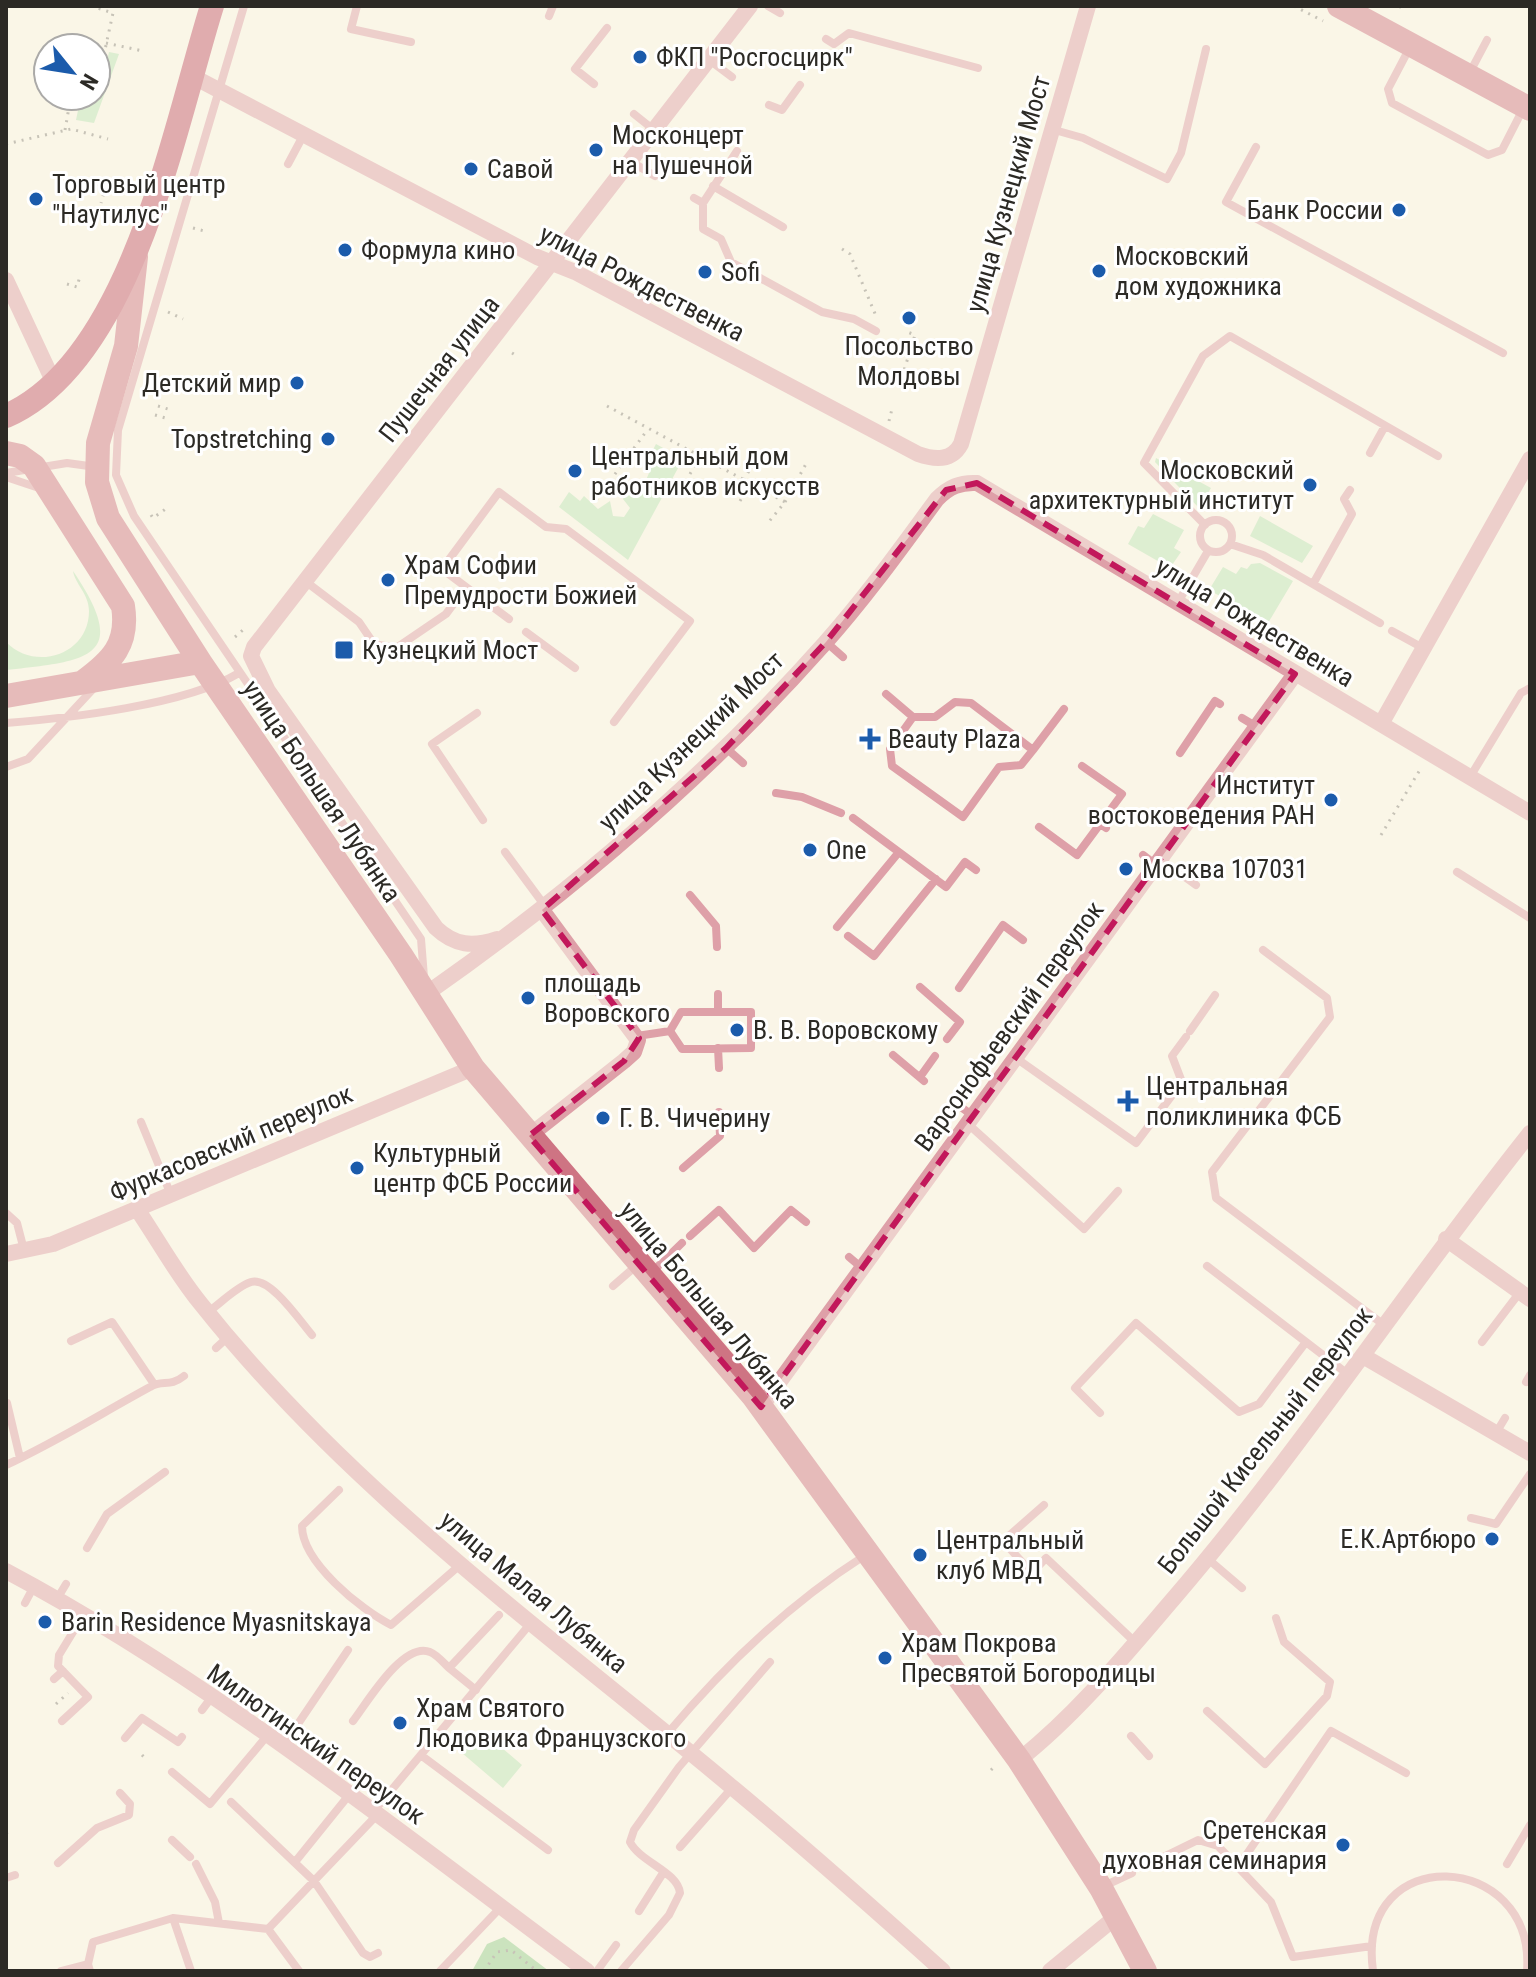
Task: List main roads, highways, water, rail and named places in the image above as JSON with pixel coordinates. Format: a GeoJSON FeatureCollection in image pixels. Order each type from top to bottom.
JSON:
{"type":"FeatureCollection","features":[{"type":"Feature","properties":{"kind":"main road"},"geometry":{"type":"LineString","coordinates":[[6,416],[30,404],[55,385],[100,327],[136,257],[212,6]]}},
{"type":"Feature","properties":{"kind":"main road"},"geometry":{"type":"LineString","coordinates":[[1339,6],[1528,107]]}},
{"type":"Feature","properties":{"kind":"main road","name":"улица Большая Лубянка"},"geometry":{"type":"LineString","coordinates":[[136,257],[126,346],[103,424],[108,518],[200,662],[473,1068],[761,1407],[1019,1760],[1101,1888],[1145,1971]]}},
{"type":"Feature","properties":{"kind":"main road"},"geometry":{"type":"LineString","coordinates":[[6,453],[20,456],[34,466],[123,606],[126,623],[118,650],[93,680]]}},
{"type":"Feature","properties":{"kind":"main road"},"geometry":{"type":"LineString","coordinates":[[6,696],[200,662]]}},
{"type":"Feature","properties":{"kind":"place","name":"ФКП \"Росгосцирк\""},"geometry":{"type":"Point","coordinates":[640,57]}},
{"type":"Feature","properties":{"kind":"place","name":"Москонцерт на Пушечной"},"geometry":{"type":"Point","coordinates":[596,150]}},
{"type":"Feature","properties":{"kind":"place","name":"Савой"},"geometry":{"type":"Point","coordinates":[471,169]}},
{"type":"Feature","properties":{"kind":"place","name":"Торговый центр \"Наутилус\""},"geometry":{"type":"Point","coordinates":[36,199]}},
{"type":"Feature","properties":{"kind":"place","name":"Банк России"},"geometry":{"type":"Point","coordinates":[1399,210]}},
{"type":"Feature","properties":{"kind":"place","name":"Формула кино"},"geometry":{"type":"Point","coordinates":[345,250]}},
{"type":"Feature","properties":{"kind":"place","name":"Московский дом художника"},"geometry":{"type":"Point","coordinates":[1099,271]}},
{"type":"Feature","properties":{"kind":"place","name":"Sofi"},"geometry":{"type":"Point","coordinates":[705,272]}},
{"type":"Feature","properties":{"kind":"place","name":"Посольство Молдовы"},"geometry":{"type":"Point","coordinates":[909,318]}},
{"type":"Feature","properties":{"kind":"place","name":"Детский мир"},"geometry":{"type":"Point","coordinates":[297,383]}},
{"type":"Feature","properties":{"kind":"place","name":"Topstretching"},"geometry":{"type":"Point","coordinates":[328,439]}},
{"type":"Feature","properties":{"kind":"place","name":"Центральный дом работников искусств"},"geometry":{"type":"Point","coordinates":[575,471]}},
{"type":"Feature","properties":{"kind":"place","name":"Московский архитектурный институт"},"geometry":{"type":"Point","coordinates":[1310,485]}},
{"type":"Feature","properties":{"kind":"place","name":"Храм Софии Премудрости Божией"},"geometry":{"type":"Point","coordinates":[388,580]}},
{"type":"Feature","properties":{"kind":"place","name":"Кузнецкий Мост"},"geometry":{"type":"Point","coordinates":[344,650]}},
{"type":"Feature","properties":{"kind":"place","name":"Beauty Plaza"},"geometry":{"type":"Point","coordinates":[870,739]}},
{"type":"Feature","properties":{"kind":"place","name":"Институт востоковедения РАН"},"geometry":{"type":"Point","coordinates":[1331,800]}},
{"type":"Feature","properties":{"kind":"place","name":"One"},"geometry":{"type":"Point","coordinates":[810,850]}},
{"type":"Feature","properties":{"kind":"place","name":"Москва 107031"},"geometry":{"type":"Point","coordinates":[1126,869]}},
{"type":"Feature","properties":{"kind":"place","name":"площадь Воровского"},"geometry":{"type":"Point","coordinates":[528,998]}},
{"type":"Feature","properties":{"kind":"place","name":"В. В. Воровскому"},"geometry":{"type":"Point","coordinates":[737,1030]}},
{"type":"Feature","properties":{"kind":"place","name":"Центральная поликлиника ФСБ"},"geometry":{"type":"Point","coordinates":[1128,1101]}},
{"type":"Feature","properties":{"kind":"place","name":"Г. В. Чичерину"},"geometry":{"type":"Point","coordinates":[603,1118]}},
{"type":"Feature","properties":{"kind":"place","name":"Культурный центр ФСБ России"},"geometry":{"type":"Point","coordinates":[357,1168]}},
{"type":"Feature","properties":{"kind":"place","name":"Е.К.Артбюро"},"geometry":{"type":"Point","coordinates":[1492,1539]}},
{"type":"Feature","properties":{"kind":"place","name":"Центральный клуб МВД"},"geometry":{"type":"Point","coordinates":[920,1555]}},
{"type":"Feature","properties":{"kind":"place","name":"Barin Residence Myasnitskaya"},"geometry":{"type":"Point","coordinates":[45,1622]}},
{"type":"Feature","properties":{"kind":"place","name":"Храм Покрова Пресвятой Богородицы"},"geometry":{"type":"Point","coordinates":[885,1658]}},
{"type":"Feature","properties":{"kind":"place","name":"Храм Святого Людовика Французского"},"geometry":{"type":"Point","coordinates":[400,1723]}},
{"type":"Feature","properties":{"kind":"place","name":"Сретенская духовная семинария"},"geometry":{"type":"Point","coordinates":[1343,1845]}}]}
